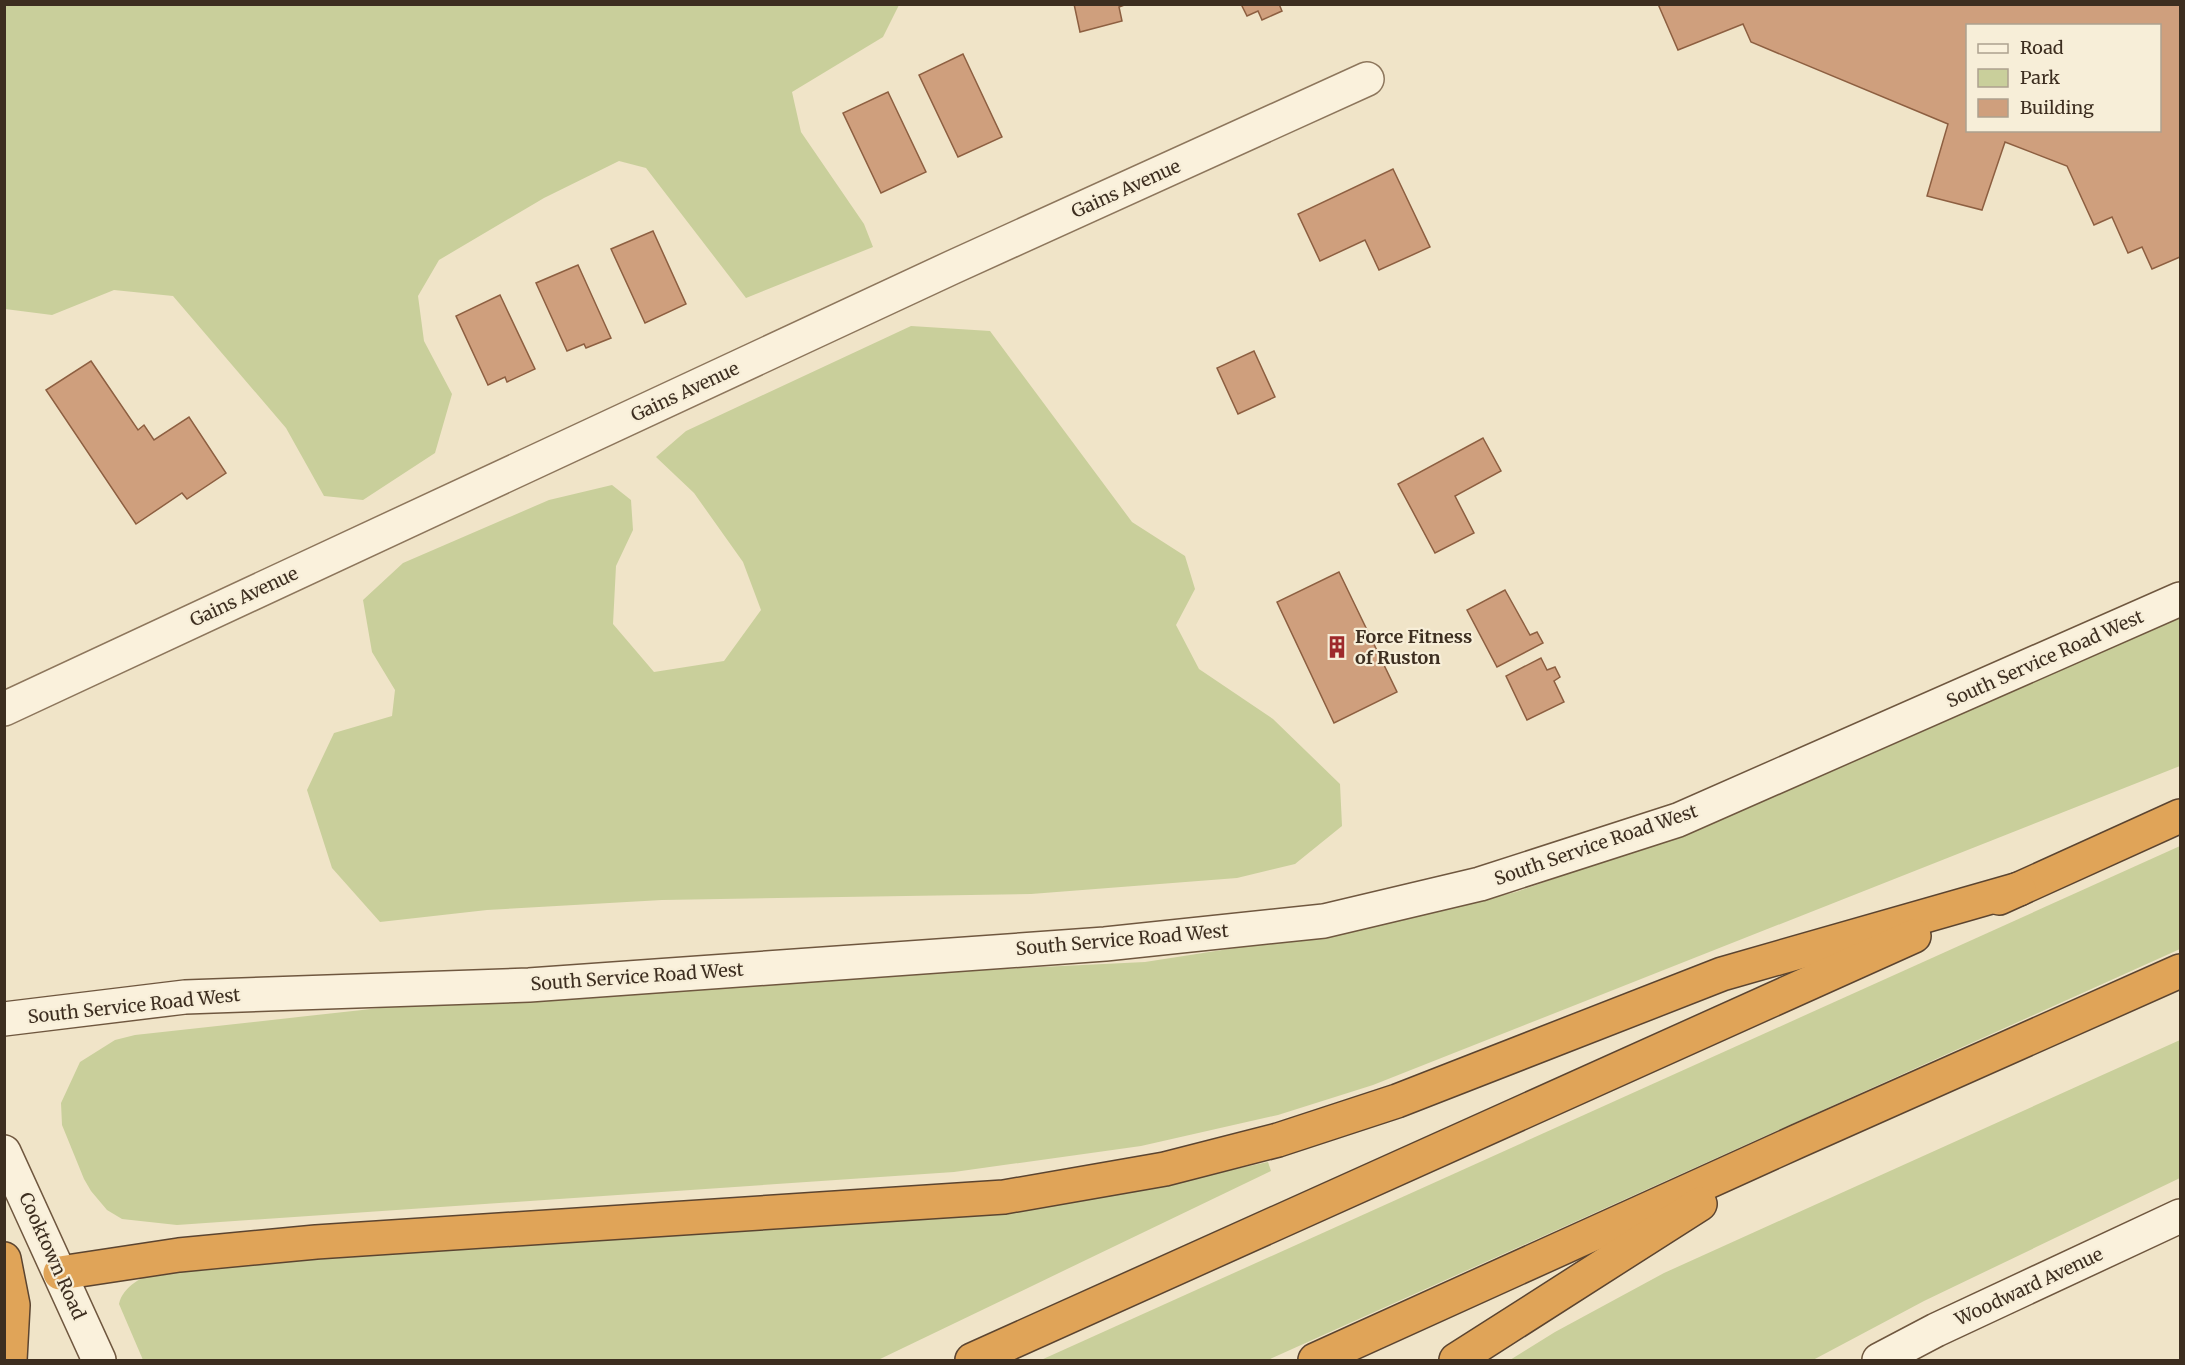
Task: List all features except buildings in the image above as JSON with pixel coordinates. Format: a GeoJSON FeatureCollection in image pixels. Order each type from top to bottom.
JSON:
{"type":"FeatureCollection","features":[{"type":"Feature","properties":{"kind":"highway"},"geometry":{"type":"LineString","coordinates":[[972,1360],[2181,816]]}},
{"type":"Feature","properties":{"kind":"highway"},"geometry":{"type":"LineString","coordinates":[[60,1273],[179,1255],[315,1242],[1004,1197],[1166,1169],[1278,1140],[1397,1101],[1722,974],[2019,889]]}},
{"type":"Feature","properties":{"kind":"highway"},"geometry":{"type":"LineString","coordinates":[[1316,1360],[1798,1141],[2181,971]]}},
{"type":"Feature","properties":{"kind":"highway"},"geometry":{"type":"LineString","coordinates":[[1456,1360],[1798,1141]]}},
{"type":"Feature","properties":{"kind":"highway"},"geometry":{"type":"LineString","coordinates":[[4,1258],[13,1305],[10,1360]]}},
{"type":"Feature","properties":{"kind":"main road","name":"Gains Avenue"},"geometry":{"type":"LineString","coordinates":[[4,709],[921,282],[1367,79]]}},
{"type":"Feature","properties":{"kind":"main road","name":"South Service Road West"},"geometry":{"type":"LineString","coordinates":[[4,1019],[185,997],[541,984],[1105,944],[1324,921],[1480,884],[1678,820],[2181,599]]}},
{"type":"Feature","properties":{"kind":"main road","name":"Cooktown Road"},"geometry":{"type":"LineString","coordinates":[[4,1152],[99,1360]]}},
{"type":"Feature","properties":{"kind":"main road","name":"Woodward Avenue"},"geometry":{"type":"LineString","coordinates":[[1879,1360],[1936,1330],[2181,1216]]}},
{"type":"Feature","properties":{"kind":"green space"},"geometry":{"type":"Polygon","coordinates":[[[5,4],[899,5],[883,37],[792,92],[801,132],[864,224],[873,247],[746,298],[646,168],[619,161],[544,198],[439,260],[418,296],[424,341],[452,394],[435,453],[363,500],[324,496],[286,428],[173,296],[114,290],[52,315],[5,309],[5,4]]]}},
{"type":"Feature","properties":{"kind":"green space"},"geometry":{"type":"Polygon","coordinates":[[[911,326],[990,331],[1132,522],[1185,556],[1195,589],[1176,625],[1199,669],[1273,719],[1340,784],[1342,826],[1295,864],[1237,878],[1031,894],[662,900],[487,910],[380,922],[332,868],[307,790],[334,733],[392,716],[395,690],[372,652],[363,600],[403,563],[549,500],[612,485],[631,500],[633,530],[616,566],[613,624],[654,672],[724,661],[761,610],[743,562],[694,493],[656,457],[686,431],[911,326]]]}},
{"type":"Feature","properties":{"kind":"green space"},"geometry":{"type":"Polygon","coordinates":[[[2180,616],[2180,766],[1373,1085],[1278,1115],[1141,1146],[954,1172],[177,1225],[122,1219],[107,1210],[84,1179],[62,1125],[61,1103],[80,1062],[115,1040],[135,1035],[516,993],[1145,962],[1365,928],[1516,892],[1687,832],[1908,738],[2180,616]]]}},
{"type":"Feature","properties":{"kind":"green space"},"geometry":{"type":"Polygon","coordinates":[[[2180,846],[2180,949],[1268,1360],[1041,1360],[2180,846]]]}},
{"type":"Feature","properties":{"kind":"green space"},"geometry":{"type":"Polygon","coordinates":[[[2180,1040],[2180,1178],[1924,1301],[1813,1360],[1510,1360],[1555,1332],[1664,1273],[2180,1040]]]}},
{"type":"Feature","properties":{"kind":"green space"},"geometry":{"type":"Polygon","coordinates":[[[1268,1162],[1271,1171],[878,1360],[143,1360],[119,1304],[129,1287],[140,1279],[159,1271],[1198,1177],[1268,1162]]]}},
{"type":"Feature","properties":{"kind":"place","name":"Force Fitness of Ruston"},"geometry":{"type":"Point","coordinates":[1337,647]}}]}
